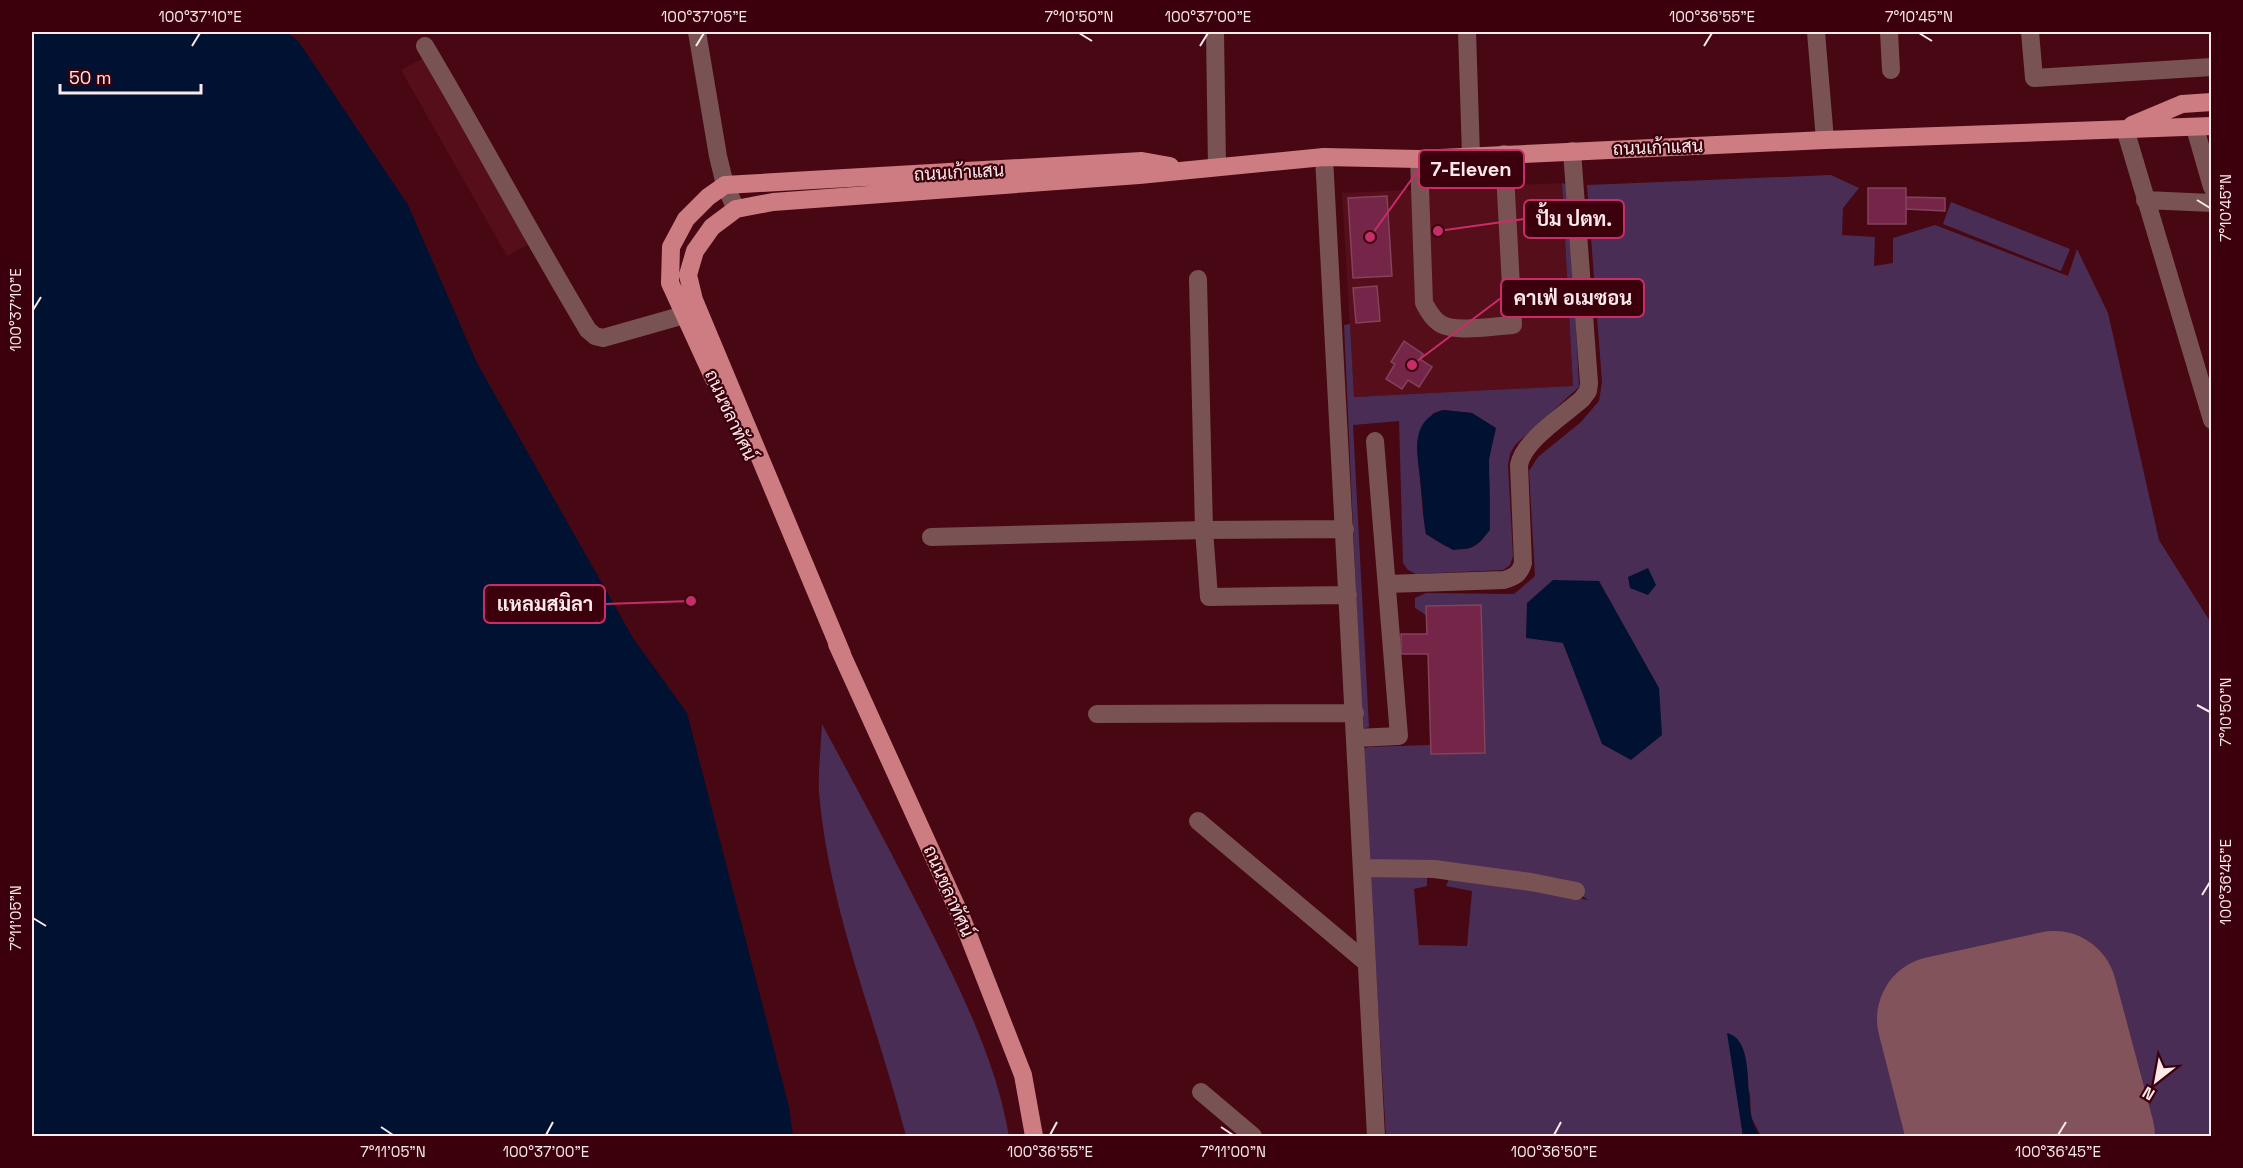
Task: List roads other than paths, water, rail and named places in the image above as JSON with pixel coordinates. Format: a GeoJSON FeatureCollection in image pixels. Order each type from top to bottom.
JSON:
{"type":"FeatureCollection","features":[{"type":"Feature","properties":{"kind":"main road","name":"ถนนเก้าแสน"},"geometry":{"type":"LineString","coordinates":[[2125,129],[2182,104],[2211,102]]}},
{"type":"Feature","properties":{"kind":"main road","name":"ถนนเก้าแสน"},"geometry":{"type":"LineString","coordinates":[[736,209],[773,202],[1193,170],[1324,157],[1419,159],[1826,140],[2203,127]]}},
{"type":"Feature","properties":{"kind":"main road","name":"ถนนเก้าแสน"},"geometry":{"type":"LineString","coordinates":[[725,185],[1142,161],[1193,170]]}},
{"type":"Feature","properties":{"kind":"main road","name":"ถนนชลาทัศน์"},"geometry":{"type":"LineString","coordinates":[[725,185],[708,197],[686,219],[671,247],[670,283],[962,919],[1023,1075],[1034,1137]]}},
{"type":"Feature","properties":{"kind":"main road","name":"ถนนชลาทัศน์"},"geometry":{"type":"LineString","coordinates":[[736,209],[712,227],[695,251],[688,275],[692,292],[842,654]]}},
{"type":"Feature","properties":{"kind":"street"},"geometry":{"type":"LineString","coordinates":[[1215,32],[1217,167]]}},
{"type":"Feature","properties":{"kind":"street"},"geometry":{"type":"LineString","coordinates":[[1467,32],[1472,155]]}},
{"type":"Feature","properties":{"kind":"street"},"geometry":{"type":"LineString","coordinates":[[1816,32],[1826,140]]}},
{"type":"Feature","properties":{"kind":"street"},"geometry":{"type":"LineString","coordinates":[[1889,32],[1891,70]]}},
{"type":"Feature","properties":{"kind":"street"},"geometry":{"type":"LineString","coordinates":[[2030,32],[2034,78],[2211,67]]}},
{"type":"Feature","properties":{"kind":"street"},"geometry":{"type":"LineString","coordinates":[[697,34],[725,185],[736,209]]}},
{"type":"Feature","properties":{"kind":"street"},"geometry":{"type":"LineString","coordinates":[[425,46],[473,126],[547,262],[588,330],[595,336],[603,338],[684,315]]}},
{"type":"Feature","properties":{"kind":"street"},"geometry":{"type":"LineString","coordinates":[[2203,127],[2211,187]]}},
{"type":"Feature","properties":{"kind":"street"},"geometry":{"type":"LineString","coordinates":[[2125,129],[2211,420]]}},
{"type":"Feature","properties":{"kind":"street"},"geometry":{"type":"LineString","coordinates":[[1387,584],[1504,580],[1514,577],[1522,570],[1519,465],[1521,454],[1582,399],[1588,391],[1589,383],[1572,151]]}},
{"type":"Feature","properties":{"kind":"street"},"geometry":{"type":"LineString","coordinates":[[1419,159],[1424,303],[1430,314],[1439,324],[1453,328],[1513,325],[1504,154]]}},
{"type":"Feature","properties":{"kind":"street"},"geometry":{"type":"LineString","coordinates":[[1324,157],[1376,1137]]}},
{"type":"Feature","properties":{"kind":"street"},"geometry":{"type":"LineString","coordinates":[[2145,200],[2211,203]]}},
{"type":"Feature","properties":{"kind":"street"},"geometry":{"type":"LineString","coordinates":[[1198,279],[1204,530],[1209,597],[1348,595]]}},
{"type":"Feature","properties":{"kind":"street"},"geometry":{"type":"LineString","coordinates":[[1356,738],[1399,736],[1375,441]]}},
{"type":"Feature","properties":{"kind":"street"},"geometry":{"type":"LineString","coordinates":[[931,537],[1345,529]]}},
{"type":"Feature","properties":{"kind":"street"},"geometry":{"type":"LineString","coordinates":[[1097,714],[1355,713]]}},
{"type":"Feature","properties":{"kind":"street"},"geometry":{"type":"LineString","coordinates":[[1198,821],[1367,963]]}},
{"type":"Feature","properties":{"kind":"street"},"geometry":{"type":"LineString","coordinates":[[1363,868],[1434,869],[1532,882],[1576,891]]}},
{"type":"Feature","properties":{"kind":"street"},"geometry":{"type":"LineString","coordinates":[[1201,1092],[1253,1137]]}},
{"type":"Feature","properties":{"kind":"water"},"geometry":{"type":"Polygon","coordinates":[[[32,32],[287,32],[299,42],[408,205],[477,363],[633,638],[687,713],[789,1107],[793,1136],[32,1136],[32,32]]]}},
{"type":"Feature","properties":{"kind":"water"},"geometry":{"type":"Polygon","coordinates":[[[1443,410],[1472,413],[1496,428],[1489,459],[1490,530],[1481,541],[1470,548],[1453,550],[1426,534],[1417,443],[1424,423],[1431,416],[1443,410]]]}},
{"type":"Feature","properties":{"kind":"water"},"geometry":{"type":"Polygon","coordinates":[[[1648,568],[1656,585],[1648,595],[1630,588],[1628,577],[1648,568]]]}},
{"type":"Feature","properties":{"kind":"water"},"geometry":{"type":"Polygon","coordinates":[[[1553,580],[1599,581],[1659,688],[1662,735],[1631,760],[1602,744],[1563,643],[1526,638],[1527,603],[1553,580]]]}},
{"type":"Feature","properties":{"kind":"water"},"geometry":{"type":"Polygon","coordinates":[[[1727,1033],[1737,1039],[1743,1050],[1747,1064],[1751,1112],[1754,1126],[1761,1136],[1743,1136],[1727,1033]]]}},
{"type":"Feature","properties":{"kind":"place","name":"ปั้ม ปตท."},"geometry":{"type":"Point","coordinates":[1438,231]}},
{"type":"Feature","properties":{"kind":"place","name":"7-Eleven"},"geometry":{"type":"Point","coordinates":[1370,237]}},
{"type":"Feature","properties":{"kind":"place","name":"คาเฟ่ อเมซอน"},"geometry":{"type":"Point","coordinates":[1412,365]}},
{"type":"Feature","properties":{"kind":"place","name":"แหลมสมิลา"},"geometry":{"type":"Point","coordinates":[691,601]}}]}
